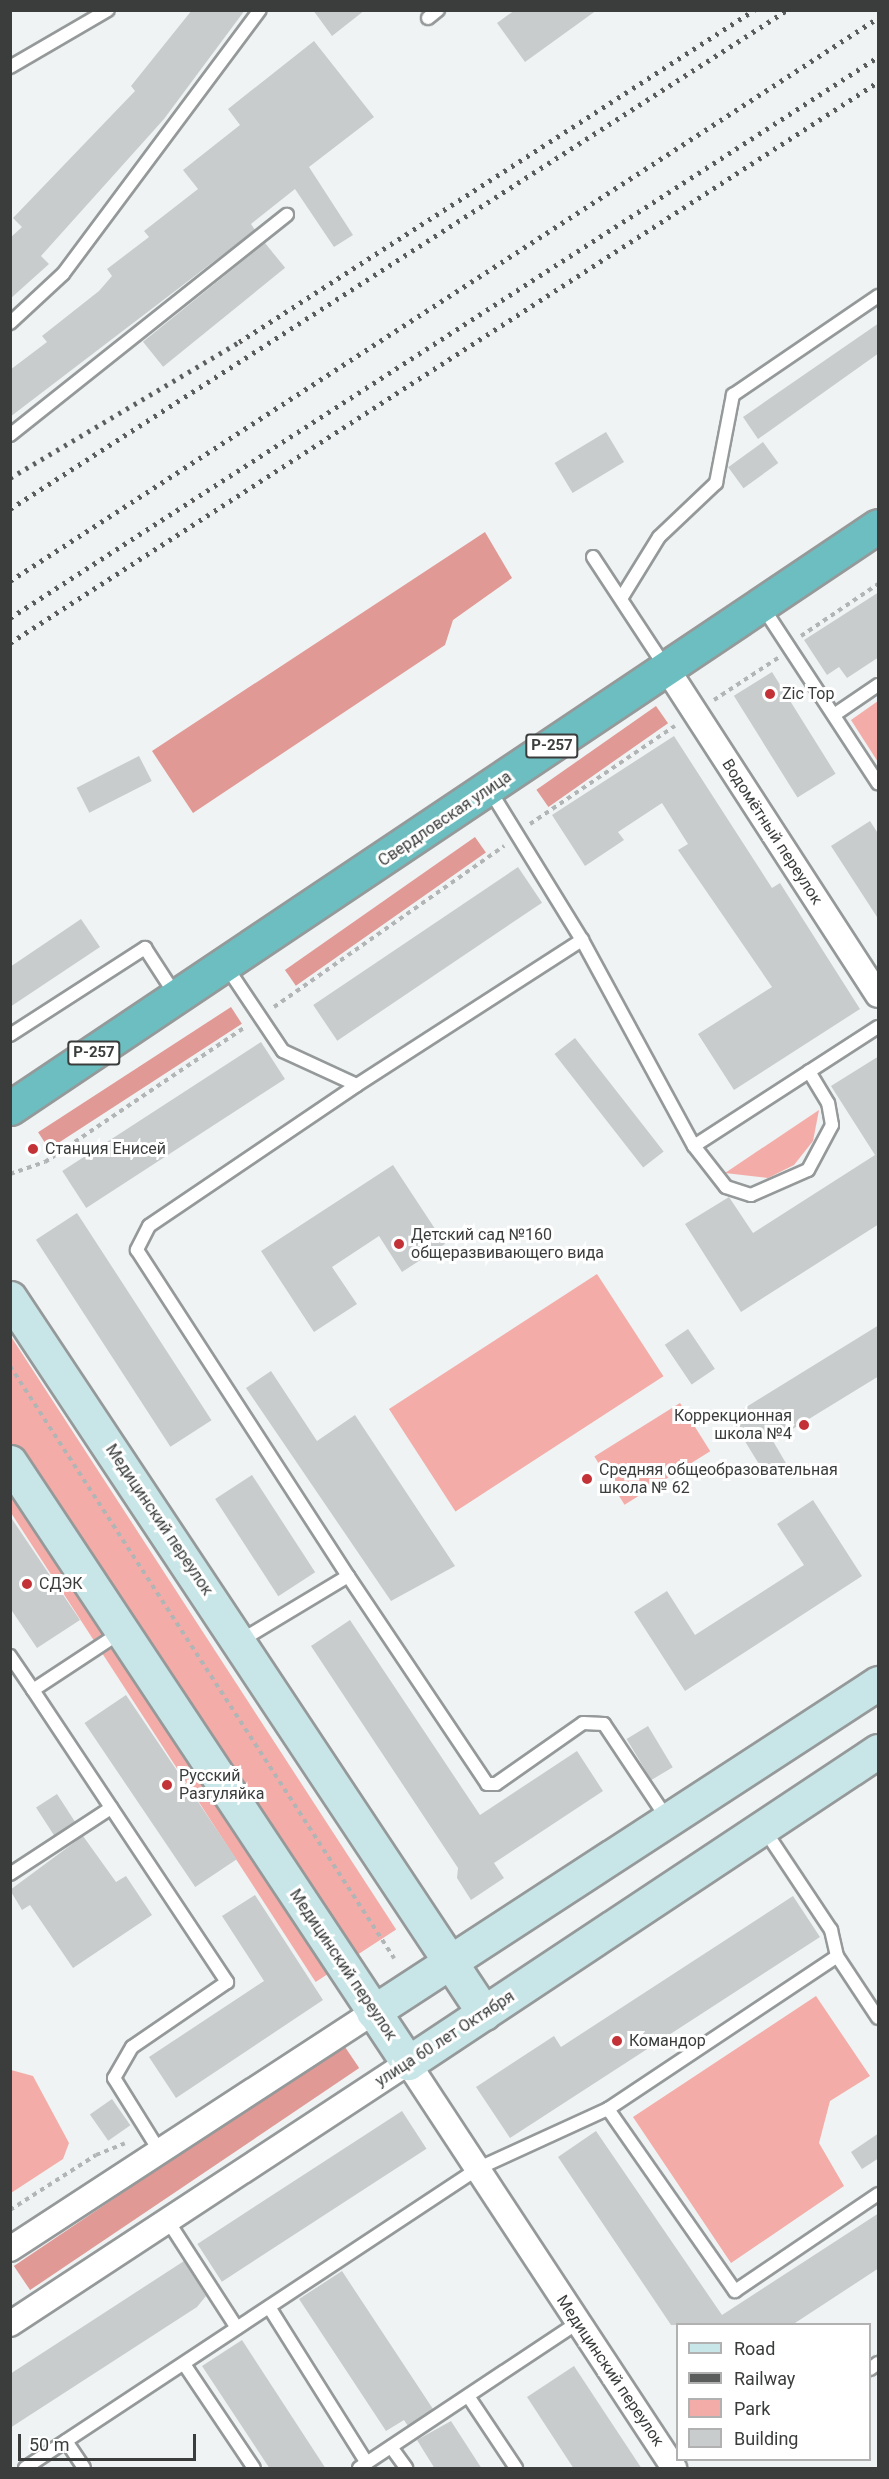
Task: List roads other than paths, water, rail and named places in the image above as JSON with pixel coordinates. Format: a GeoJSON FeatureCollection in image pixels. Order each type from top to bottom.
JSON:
{"type":"FeatureCollection","features":[{"type":"Feature","properties":{"kind":"highway","name":"Свердловская улица"},"geometry":{"type":"LineString","coordinates":[[10,1108],[226,966],[879,526]]}},
{"type":"Feature","properties":{"kind":"main road","name":"Медицинский переулок"},"geometry":{"type":"LineString","coordinates":[[10,1298],[240,1641],[484,2013]]}},
{"type":"Feature","properties":{"kind":"main road","name":"Медицинский переулок"},"geometry":{"type":"LineString","coordinates":[[10,1462],[408,2062]]}},
{"type":"Feature","properties":{"kind":"main road"},"geometry":{"type":"LineString","coordinates":[[373,2012],[666,1817],[879,1683]]}},
{"type":"Feature","properties":{"kind":"main road","name":"улица 60 лет Октября"},"geometry":{"type":"LineString","coordinates":[[408,2062],[879,1751]]}},
{"type":"Feature","properties":{"kind":"street","name":"Водомётный переулок"},"geometry":{"type":"LineString","coordinates":[[667,669],[879,995]]}},
{"type":"Feature","properties":{"kind":"street"},"geometry":{"type":"LineString","coordinates":[[10,2249],[373,2012]]}},
{"type":"Feature","properties":{"kind":"street","name":"Медицинский переулок"},"geometry":{"type":"LineString","coordinates":[[408,2062],[674,2469]]}},
{"type":"Feature","properties":{"kind":"street","name":"улица 60 лет Октября"},"geometry":{"type":"LineString","coordinates":[[10,2324],[408,2062]]}},
{"type":"Feature","properties":{"kind":"lane"},"geometry":{"type":"LineString","coordinates":[[10,67],[108,10]]}},
{"type":"Feature","properties":{"kind":"lane"},"geometry":{"type":"LineString","coordinates":[[10,323],[63,274],[260,10]]}},
{"type":"Feature","properties":{"kind":"lane"},"geometry":{"type":"LineString","coordinates":[[10,435],[287,215]]}},
{"type":"Feature","properties":{"kind":"lane"},"geometry":{"type":"LineString","coordinates":[[622,597],[659,537],[716,483],[733,395],[879,296]]}},
{"type":"Feature","properties":{"kind":"lane"},"geometry":{"type":"LineString","coordinates":[[592,557],[622,597],[667,669]]}},
{"type":"Feature","properties":{"kind":"lane"},"geometry":{"type":"LineString","coordinates":[[761,605],[879,783]]}},
{"type":"Feature","properties":{"kind":"lane"},"geometry":{"type":"LineString","coordinates":[[834,715],[879,685]]}},
{"type":"Feature","properties":{"kind":"lane"},"geometry":{"type":"LineString","coordinates":[[489,789],[582,940],[694,1146],[726,1187],[751,1195],[808,1170],[832,1125],[828,1103],[810,1071]]}},
{"type":"Feature","properties":{"kind":"lane"},"geometry":{"type":"LineString","coordinates":[[582,940],[357,1085],[149,1226],[137,1250],[348,1576],[487,1784],[496,1784],[583,1723],[604,1724],[666,1817]]}},
{"type":"Feature","properties":{"kind":"lane"},"geometry":{"type":"LineString","coordinates":[[10,1035],[145,948],[177,998]]}},
{"type":"Feature","properties":{"kind":"lane"},"geometry":{"type":"LineString","coordinates":[[226,966],[283,1051],[357,1085]]}},
{"type":"Feature","properties":{"kind":"lane"},"geometry":{"type":"LineString","coordinates":[[694,1146],[879,1027]]}},
{"type":"Feature","properties":{"kind":"lane"},"geometry":{"type":"LineString","coordinates":[[240,1641],[348,1576]]}},
{"type":"Feature","properties":{"kind":"lane"},"geometry":{"type":"LineString","coordinates":[[33,1690],[123,1630]]}},
{"type":"Feature","properties":{"kind":"lane"},"geometry":{"type":"LineString","coordinates":[[10,1656],[227,1982],[132,2047],[114,2078],[159,2152]]}},
{"type":"Feature","properties":{"kind":"lane"},"geometry":{"type":"LineString","coordinates":[[10,1874],[111,1808]]}},
{"type":"Feature","properties":{"kind":"lane"},"geometry":{"type":"LineString","coordinates":[[763,1828],[831,1930],[837,1956],[879,2018]]}},
{"type":"Feature","properties":{"kind":"lane"},"geometry":{"type":"LineString","coordinates":[[25,2469],[479,2168],[608,2109],[837,1956]]}},
{"type":"Feature","properties":{"kind":"lane"},"geometry":{"type":"LineString","coordinates":[[608,2109],[735,2291],[879,2194]]}},
{"type":"Feature","properties":{"kind":"lane"},"geometry":{"type":"LineString","coordinates":[[168,2221],[237,2328]]}},
{"type":"Feature","properties":{"kind":"lane"},"geometry":{"type":"LineString","coordinates":[[269,2307],[363,2466],[577,2323]]}},
{"type":"Feature","properties":{"kind":"lane"},"geometry":{"type":"LineString","coordinates":[[184,2364],[254,2469]]}},
{"type":"Feature","properties":{"kind":"lane"},"geometry":{"type":"LineString","coordinates":[[468,2396],[516,2469]]}},
{"type":"Feature","properties":{"kind":"lane"},"geometry":{"type":"LineString","coordinates":[[66,2441],[84,2469]]}},
{"type":"Feature","properties":{"kind":"lane"},"geometry":{"type":"LineString","coordinates":[[392,2447],[406,2469]]}},
{"type":"Feature","properties":{"kind":"railway"},"geometry":{"type":"LineString","coordinates":[[10,478],[239,342],[754,10]]}},
{"type":"Feature","properties":{"kind":"railway"},"geometry":{"type":"LineString","coordinates":[[10,509],[787,10]]}},
{"type":"Feature","properties":{"kind":"railway"},"geometry":{"type":"LineString","coordinates":[[10,581],[878,18]]}},
{"type":"Feature","properties":{"kind":"railway"},"geometry":{"type":"LineString","coordinates":[[10,618],[878,57]]}},
{"type":"Feature","properties":{"kind":"railway"},"geometry":{"type":"LineString","coordinates":[[10,643],[878,82]]}},
{"type":"Feature","properties":{"kind":"place","name":"Zic Top"},"geometry":{"type":"Point","coordinates":[770,694]}},
{"type":"Feature","properties":{"kind":"place","name":"Станция Енисей"},"geometry":{"type":"Point","coordinates":[33,1149]}},
{"type":"Feature","properties":{"kind":"place","name":"Детский сад №160 общеразвивающего вида"},"geometry":{"type":"Point","coordinates":[399,1244]}},
{"type":"Feature","properties":{"kind":"place","name":"Коррекционная школа №4"},"geometry":{"type":"Point","coordinates":[804,1425]}},
{"type":"Feature","properties":{"kind":"place","name":"Средняя общеобразовательная школа № 62"},"geometry":{"type":"Point","coordinates":[587,1479]}},
{"type":"Feature","properties":{"kind":"place","name":"СДЭК"},"geometry":{"type":"Point","coordinates":[27,1584]}},
{"type":"Feature","properties":{"kind":"place","name":"Русский Разгуляйка"},"geometry":{"type":"Point","coordinates":[167,1785]}},
{"type":"Feature","properties":{"kind":"place","name":"Командор"},"geometry":{"type":"Point","coordinates":[617,2041]}}]}
